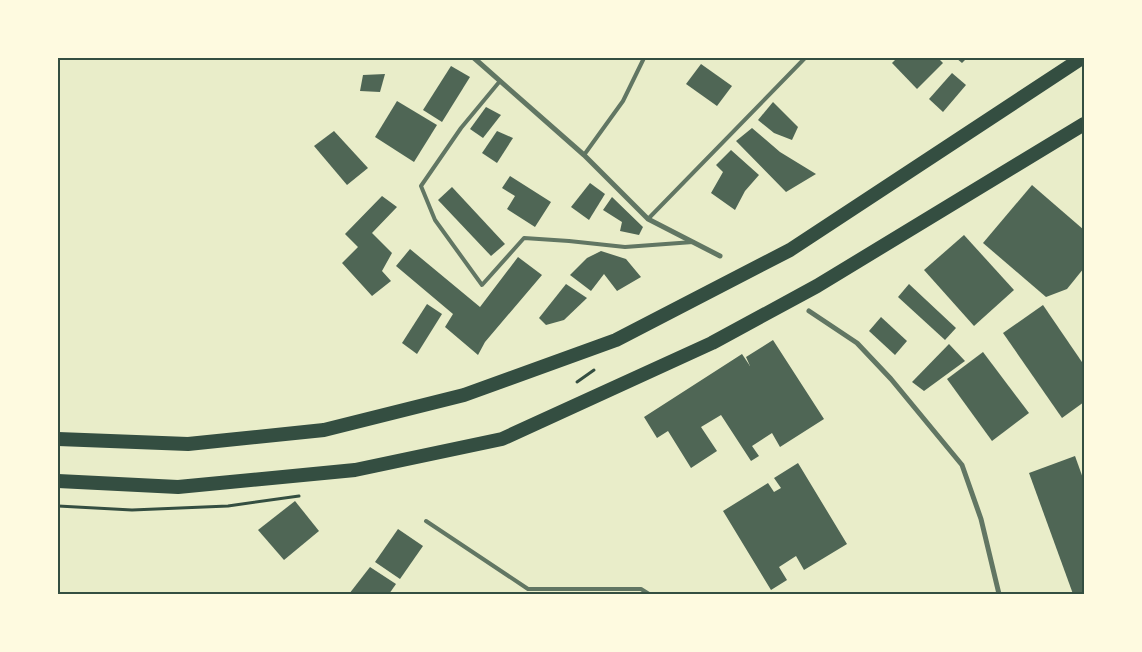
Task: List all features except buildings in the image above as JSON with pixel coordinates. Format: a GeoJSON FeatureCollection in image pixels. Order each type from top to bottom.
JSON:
{"type":"FeatureCollection","features":[{"type":"Feature","properties":{"kind":"highway"},"geometry":{"type":"LineString","coordinates":[[58,438],[188,444],[324,430],[464,395],[616,340],[790,250],[1078,60]]}},
{"type":"Feature","properties":{"kind":"highway"},"geometry":{"type":"LineString","coordinates":[[58,480],[178,488],[355,470],[502,439],[712,343],[817,286],[1084,124]]}},
{"type":"Feature","properties":{"kind":"street"},"geometry":{"type":"LineString","coordinates":[[474,58],[584,155],[648,219],[720,256]]}},
{"type":"Feature","properties":{"kind":"street"},"geometry":{"type":"LineString","coordinates":[[809,311],[857,343],[891,379],[962,465],[981,519],[999,594]]}},
{"type":"Feature","properties":{"kind":"lane"},"geometry":{"type":"LineString","coordinates":[[584,155],[623,101],[644,58]]}},
{"type":"Feature","properties":{"kind":"lane"},"geometry":{"type":"LineString","coordinates":[[648,219],[804,58]]}},
{"type":"Feature","properties":{"kind":"lane"},"geometry":{"type":"LineString","coordinates":[[500,81],[461,128],[422,186],[435,220],[482,285],[524,238],[625,247],[693,242]]}},
{"type":"Feature","properties":{"kind":"lane"},"geometry":{"type":"LineString","coordinates":[[426,521],[528,589],[642,590],[649,594]]}}]}
